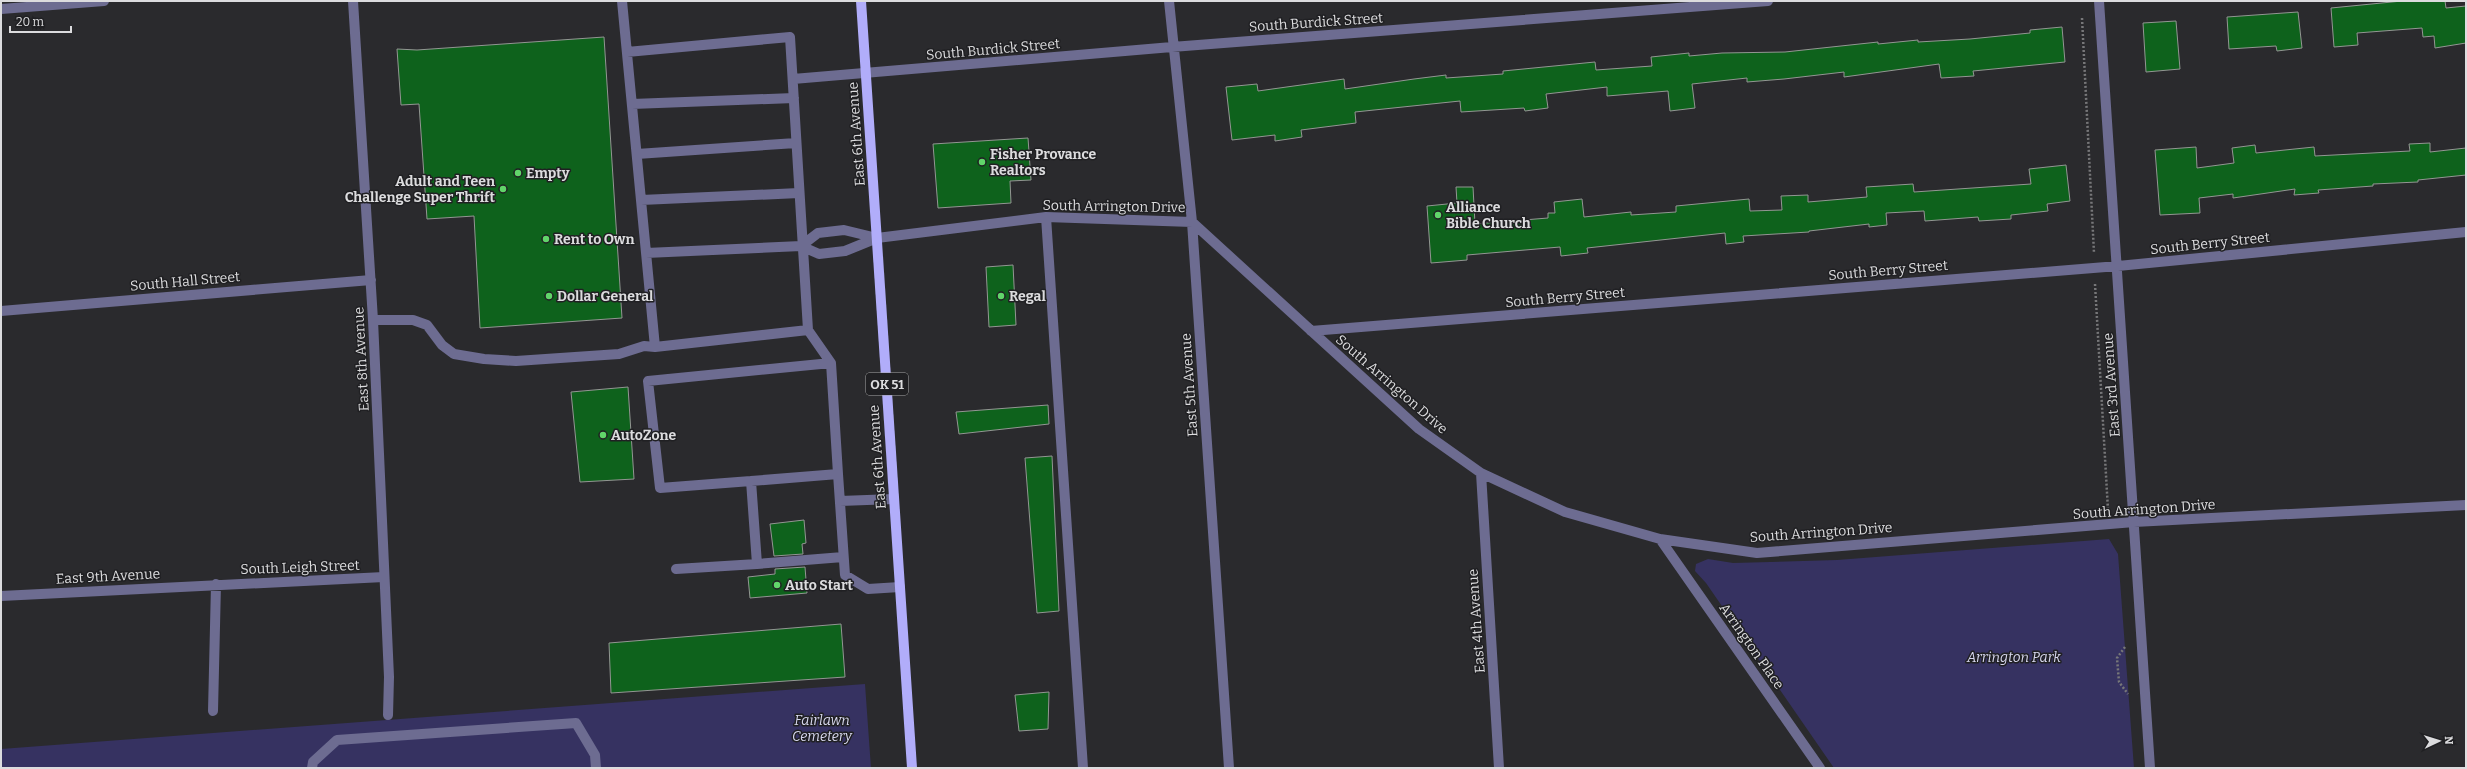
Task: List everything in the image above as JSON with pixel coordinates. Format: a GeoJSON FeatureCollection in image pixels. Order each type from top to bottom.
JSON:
{"type":"FeatureCollection","features":[{"type":"Feature","properties":{"kind":"main road","name":"East 6th Avenue"},"geometry":{"type":"LineString","coordinates":[[861,1],[912,768]]}},
{"type":"Feature","properties":{"kind":"street"},"geometry":{"type":"LineString","coordinates":[[1,9],[104,1]]}},
{"type":"Feature","properties":{"kind":"street","name":"East 8th Avenue"},"geometry":{"type":"LineString","coordinates":[[353,1],[373,320],[389,676],[388,715]]}},
{"type":"Feature","properties":{"kind":"street"},"geometry":{"type":"LineString","coordinates":[[622,1],[655,347]]}},
{"type":"Feature","properties":{"kind":"street","name":"East 5th Avenue"},"geometry":{"type":"LineString","coordinates":[[1170,1],[1172,47],[1192,222],[1228,768]]}},
{"type":"Feature","properties":{"kind":"street","name":"South Burdick Street"},"geometry":{"type":"LineString","coordinates":[[793,79],[1172,47],[1768,1]]}},
{"type":"Feature","properties":{"kind":"street","name":"East 3rd Avenue"},"geometry":{"type":"LineString","coordinates":[[2099,1],[2118,266],[2150,768]]}},
{"type":"Feature","properties":{"kind":"street"},"geometry":{"type":"LineString","coordinates":[[627,52],[790,37],[801,246],[808,330],[831,363],[845,575],[868,589],[900,587]]}},
{"type":"Feature","properties":{"kind":"street"},"geometry":{"type":"LineString","coordinates":[[632,104],[794,98]]}},
{"type":"Feature","properties":{"kind":"street"},"geometry":{"type":"LineString","coordinates":[[637,154],[796,143]]}},
{"type":"Feature","properties":{"kind":"street"},"geometry":{"type":"LineString","coordinates":[[641,200],[799,193]]}},
{"type":"Feature","properties":{"kind":"street"},"geometry":{"type":"LineString","coordinates":[[1046,217],[1083,768]]}},
{"type":"Feature","properties":{"kind":"street","name":"South Arrington Drive"},"geometry":{"type":"LineString","coordinates":[[877,238],[1046,217],[1192,222],[1420,429],[1481,473],[1565,512],[1660,539],[1757,553],[2134,522],[2466,506]]}},
{"type":"Feature","properties":{"kind":"street"},"geometry":{"type":"LineString","coordinates":[[801,246],[818,233],[844,230],[877,238]]}},
{"type":"Feature","properties":{"kind":"street","name":"South Berry Street"},"geometry":{"type":"LineString","coordinates":[[1311,331],[2095,268],[2466,232]]}},
{"type":"Feature","properties":{"kind":"street"},"geometry":{"type":"LineString","coordinates":[[646,254],[801,246],[818,254],[845,251],[877,238]]}},
{"type":"Feature","properties":{"kind":"street","name":"South Hall Street"},"geometry":{"type":"LineString","coordinates":[[1,311],[371,280]]}},
{"type":"Feature","properties":{"kind":"street"},"geometry":{"type":"LineString","coordinates":[[373,320],[413,320],[427,325],[442,345],[454,354],[484,359],[516,361],[611,354],[644,346],[655,347],[808,330]]}},
{"type":"Feature","properties":{"kind":"street"},"geometry":{"type":"LineString","coordinates":[[831,363],[648,381],[660,488],[838,474]]}},
{"type":"Feature","properties":{"kind":"street","name":"East 4th Avenue"},"geometry":{"type":"LineString","coordinates":[[1481,473],[1499,768]]}},
{"type":"Feature","properties":{"kind":"street"},"geometry":{"type":"LineString","coordinates":[[751,481],[757,564]]}},
{"type":"Feature","properties":{"kind":"street"},"geometry":{"type":"LineString","coordinates":[[840,501],[894,498]]}},
{"type":"Feature","properties":{"kind":"street","name":"Arrington Place"},"geometry":{"type":"LineString","coordinates":[[1660,539],[1820,768]]}},
{"type":"Feature","properties":{"kind":"street"},"geometry":{"type":"LineString","coordinates":[[676,569],[843,558]]}},
{"type":"Feature","properties":{"kind":"street","name":"South Leigh Street"},"geometry":{"type":"LineString","coordinates":[[216,584],[384,577]]}},
{"type":"Feature","properties":{"kind":"street"},"geometry":{"type":"LineString","coordinates":[[213,711],[216,584]]}},
{"type":"Feature","properties":{"kind":"street","name":"East 9th Avenue"},"geometry":{"type":"LineString","coordinates":[[1,596],[216,584]]}},
{"type":"Feature","properties":{"kind":"street"},"geometry":{"type":"LineString","coordinates":[[312,768],[313,762],[338,740],[576,723],[595,756],[596,768]]}},
{"type":"Feature","properties":{"kind":"path"},"geometry":{"type":"LineString","coordinates":[[2082,18],[2108,511],[2112,524]]}},
{"type":"Feature","properties":{"kind":"path"},"geometry":{"type":"LineString","coordinates":[[2125,641],[2125,648],[2117,658],[2119,682],[2128,692],[2128,700]]}},
{"type":"Feature","properties":{"kind":"green space","name":"Arrington Park"},"geometry":{"type":"Polygon","coordinates":[[[2109,539],[2118,554],[2134,768],[1834,768],[1706,583],[1695,571],[1696,564],[1708,559],[1733,563],[1837,560],[2109,539]]]}},
{"type":"Feature","properties":{"kind":"green space","name":"Fairlawn Cemetery"},"geometry":{"type":"Polygon","coordinates":[[[865,684],[871,768],[1,768],[1,749],[865,684]]]}},
{"type":"Feature","properties":{"kind":"building"},"geometry":{"type":"Polygon","coordinates":[[[2402,1],[2445,1],[2446,8],[2466,6],[2466,43],[2435,48],[2434,36],[2423,37],[2422,28],[2357,33],[2358,45],[2334,47],[2331,8],[2402,1]]]}},
{"type":"Feature","properties":{"kind":"building"},"geometry":{"type":"Polygon","coordinates":[[[2298,12],[2302,48],[2277,51],[2276,46],[2229,49],[2227,17],[2298,12]]]}},
{"type":"Feature","properties":{"kind":"building"},"geometry":{"type":"Polygon","coordinates":[[[2176,21],[2180,69],[2146,72],[2143,23],[2176,21]]]}},
{"type":"Feature","properties":{"kind":"building"},"geometry":{"type":"Polygon","coordinates":[[[2062,27],[2065,62],[1973,71],[1974,76],[1941,78],[1939,64],[1844,77],[1844,72],[1747,82],[1747,78],[1692,84],[1695,108],[1670,111],[1668,91],[1607,96],[1607,87],[1546,94],[1548,108],[1525,111],[1524,108],[1461,112],[1460,101],[1355,112],[1356,123],[1301,130],[1302,137],[1275,141],[1275,135],[1232,140],[1226,87],[1257,84],[1258,91],[1344,79],[1345,89],[1446,75],[1446,78],[1503,74],[1503,71],[1595,62],[1596,70],[1652,66],[1651,57],[1689,53],[1689,56],[1722,53],[1785,52],[1878,42],[1878,44],[1918,40],[1918,42],[1970,39],[2030,33],[2030,30],[2062,27]]]}},
{"type":"Feature","properties":{"kind":"building"},"geometry":{"type":"Polygon","coordinates":[[[604,37],[622,318],[480,328],[474,216],[427,219],[419,104],[401,105],[397,49],[417,50],[604,37]]]}},
{"type":"Feature","properties":{"kind":"building","name":"Fisher Provance Realtors"},"geometry":{"type":"Polygon","coordinates":[[[1028,138],[1031,180],[1010,181],[1011,203],[938,208],[933,144],[1028,138]]]}},
{"type":"Feature","properties":{"kind":"building"},"geometry":{"type":"Polygon","coordinates":[[[2430,143],[2430,152],[2466,148],[2466,175],[2418,180],[2418,182],[2373,184],[2373,186],[2318,190],[2319,193],[2294,195],[2295,189],[2233,198],[2233,194],[2199,198],[2200,213],[2160,215],[2155,150],[2196,147],[2197,168],[2234,163],[2232,148],[2255,145],[2256,153],[2314,147],[2315,156],[2410,151],[2409,144],[2430,143]]]}},
{"type":"Feature","properties":{"kind":"building"},"geometry":{"type":"Polygon","coordinates":[[[2066,165],[2070,201],[2047,204],[2048,211],[2011,215],[2011,219],[1979,221],[1978,217],[1925,221],[1924,211],[1886,213],[1887,225],[1869,227],[1869,224],[1809,232],[1743,236],[1744,242],[1726,244],[1725,233],[1587,248],[1588,253],[1561,256],[1560,247],[1467,255],[1467,260],[1431,263],[1427,206],[1457,203],[1456,187],[1473,187],[1475,224],[1548,218],[1548,213],[1555,213],[1554,202],[1582,199],[1584,217],[1631,212],[1631,215],[1676,212],[1676,206],[1749,199],[1750,211],[1782,210],[1781,196],[1808,195],[1808,202],[1867,197],[1866,187],[1913,184],[1914,192],[2031,184],[2029,169],[2066,165]]]}},
{"type":"Feature","properties":{"kind":"building","name":"Regal"},"geometry":{"type":"Polygon","coordinates":[[[1013,265],[1016,325],[989,327],[986,267],[1013,265]]]}},
{"type":"Feature","properties":{"kind":"building","name":"AutoZone"},"geometry":{"type":"Polygon","coordinates":[[[628,387],[634,479],[580,482],[571,392],[628,387]]]}},
{"type":"Feature","properties":{"kind":"building"},"geometry":{"type":"Polygon","coordinates":[[[1048,405],[1049,424],[959,434],[956,412],[1048,405]]]}},
{"type":"Feature","properties":{"kind":"building"},"geometry":{"type":"Polygon","coordinates":[[[1052,456],[1059,611],[1037,613],[1025,458],[1052,456]]]}},
{"type":"Feature","properties":{"kind":"building"},"geometry":{"type":"Polygon","coordinates":[[[804,520],[806,543],[802,544],[803,554],[774,556],[770,524],[804,520]]]}},
{"type":"Feature","properties":{"kind":"building","name":"Auto Start"},"geometry":{"type":"Polygon","coordinates":[[[805,567],[807,593],[750,598],[748,577],[775,574],[775,569],[805,567]]]}},
{"type":"Feature","properties":{"kind":"building"},"geometry":{"type":"Polygon","coordinates":[[[841,624],[845,677],[611,693],[609,643],[841,624]]]}},
{"type":"Feature","properties":{"kind":"building"},"geometry":{"type":"Polygon","coordinates":[[[1049,692],[1048,729],[1019,731],[1015,695],[1049,692]]]}},
{"type":"Feature","properties":{"kind":"place","name":"Fisher Provance Realtors"},"geometry":{"type":"Point","coordinates":[982,162]}},
{"type":"Feature","properties":{"kind":"place","name":"Empty"},"geometry":{"type":"Point","coordinates":[518,173]}},
{"type":"Feature","properties":{"kind":"place","name":"Adult and Teen Challenge Super Thrift"},"geometry":{"type":"Point","coordinates":[503,189]}},
{"type":"Feature","properties":{"kind":"place","name":"Alliance Bible Church"},"geometry":{"type":"Point","coordinates":[1438,215]}},
{"type":"Feature","properties":{"kind":"place","name":"Rent to Own"},"geometry":{"type":"Point","coordinates":[546,239]}},
{"type":"Feature","properties":{"kind":"place","name":"Dollar General"},"geometry":{"type":"Point","coordinates":[549,296]}},
{"type":"Feature","properties":{"kind":"place","name":"Regal"},"geometry":{"type":"Point","coordinates":[1001,296]}},
{"type":"Feature","properties":{"kind":"place","name":"AutoZone"},"geometry":{"type":"Point","coordinates":[603,435]}},
{"type":"Feature","properties":{"kind":"place","name":"Auto Start"},"geometry":{"type":"Point","coordinates":[777,585]}}]}
